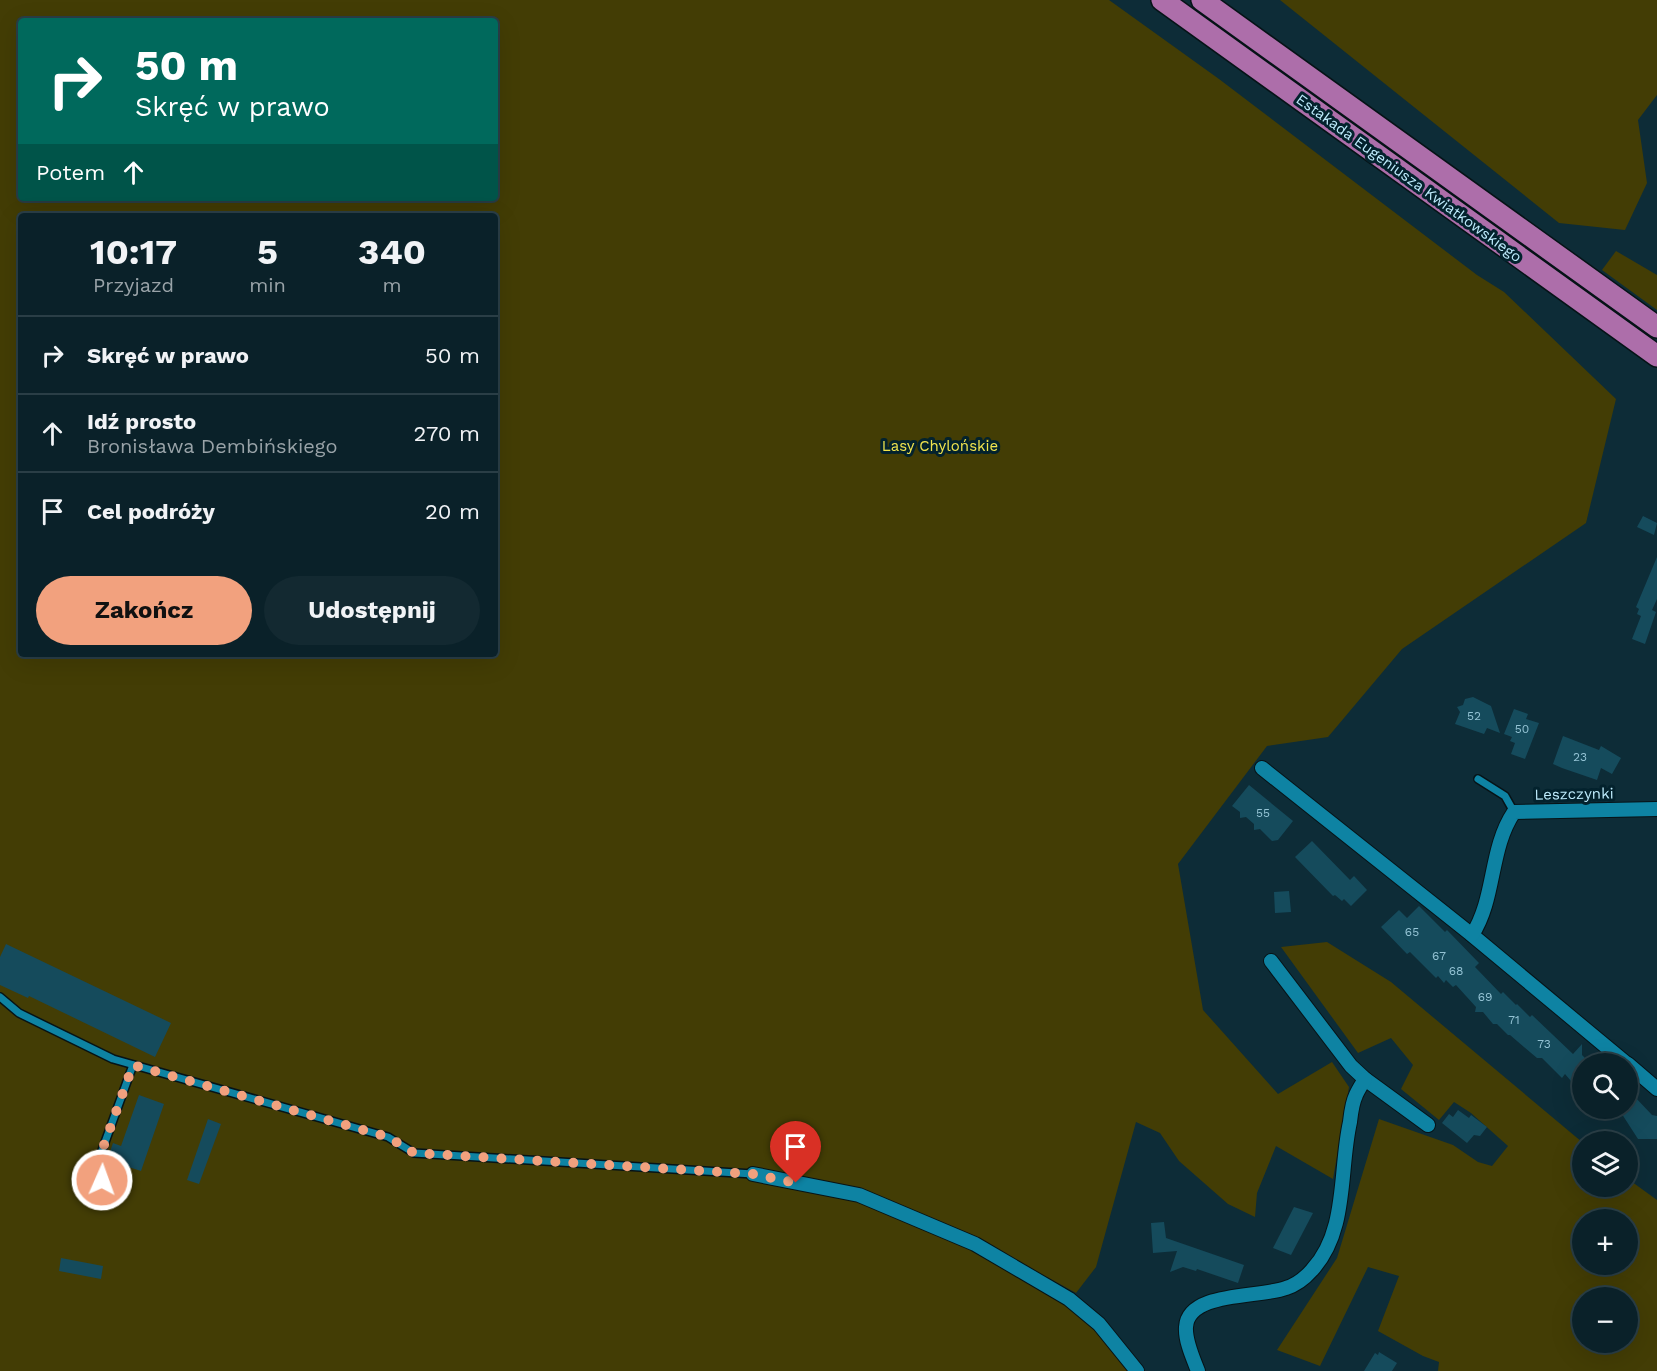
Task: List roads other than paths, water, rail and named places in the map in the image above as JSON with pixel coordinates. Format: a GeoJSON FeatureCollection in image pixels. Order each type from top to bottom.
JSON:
{"type":"FeatureCollection","features":[{"type":"Feature","properties":{"kind":"highway","name":"Estakada Eugeniusza Kwiatkowskiego"},"geometry":{"type":"LineString","coordinates":[[1162,0],[1657,356]]}},
{"type":"Feature","properties":{"kind":"highway","name":"Estakada Eugeniusza Kwiatkowskiego"},"geometry":{"type":"LineString","coordinates":[[1202,0],[1657,327]]}},
{"type":"Feature","properties":{"kind":"street"},"geometry":{"type":"LineString","coordinates":[[1262,768],[1472,934],[1614,1053]]}},
{"type":"Feature","properties":{"kind":"street","name":"Leszczynki"},"geometry":{"type":"LineString","coordinates":[[1514,812],[1657,809]]}},
{"type":"Feature","properties":{"kind":"street"},"geometry":{"type":"LineString","coordinates":[[1472,934],[1485,912],[1507,822],[1514,812]]}},
{"type":"Feature","properties":{"kind":"street"},"geometry":{"type":"LineString","coordinates":[[1271,961],[1351,1066],[1365,1079],[1428,1125]]}},
{"type":"Feature","properties":{"kind":"street"},"geometry":{"type":"LineString","coordinates":[[1638,1073],[1657,1089]]}},
{"type":"Feature","properties":{"kind":"street"},"geometry":{"type":"LineString","coordinates":[[1198,1371],[1186,1327],[1189,1316],[1197,1307],[1223,1298],[1285,1289],[1299,1282],[1324,1255],[1333,1234],[1340,1203],[1346,1141],[1355,1096],[1365,1079]]}},
{"type":"Feature","properties":{"kind":"street"},"geometry":{"type":"LineString","coordinates":[[753,1174],[859,1195],[975,1244],[1070,1299],[1099,1324],[1137,1371]]}},
{"type":"Feature","properties":{"kind":"lane"},"geometry":{"type":"LineString","coordinates":[[1478,779],[1505,796],[1514,812]]}},
{"type":"Feature","properties":{"kind":"lane"},"geometry":{"type":"LineString","coordinates":[[0,997],[19,1013],[113,1059],[388,1137],[414,1153],[753,1174]]}},
{"type":"Feature","properties":{"kind":"lane"},"geometry":{"type":"LineString","coordinates":[[102,1180],[100,1156],[133,1065]]}},
{"type":"Feature","properties":{"kind":"park label","name":"Lasy Chylońskie"},"geometry":{"type":"Point","coordinates":[940,446]}}]}
